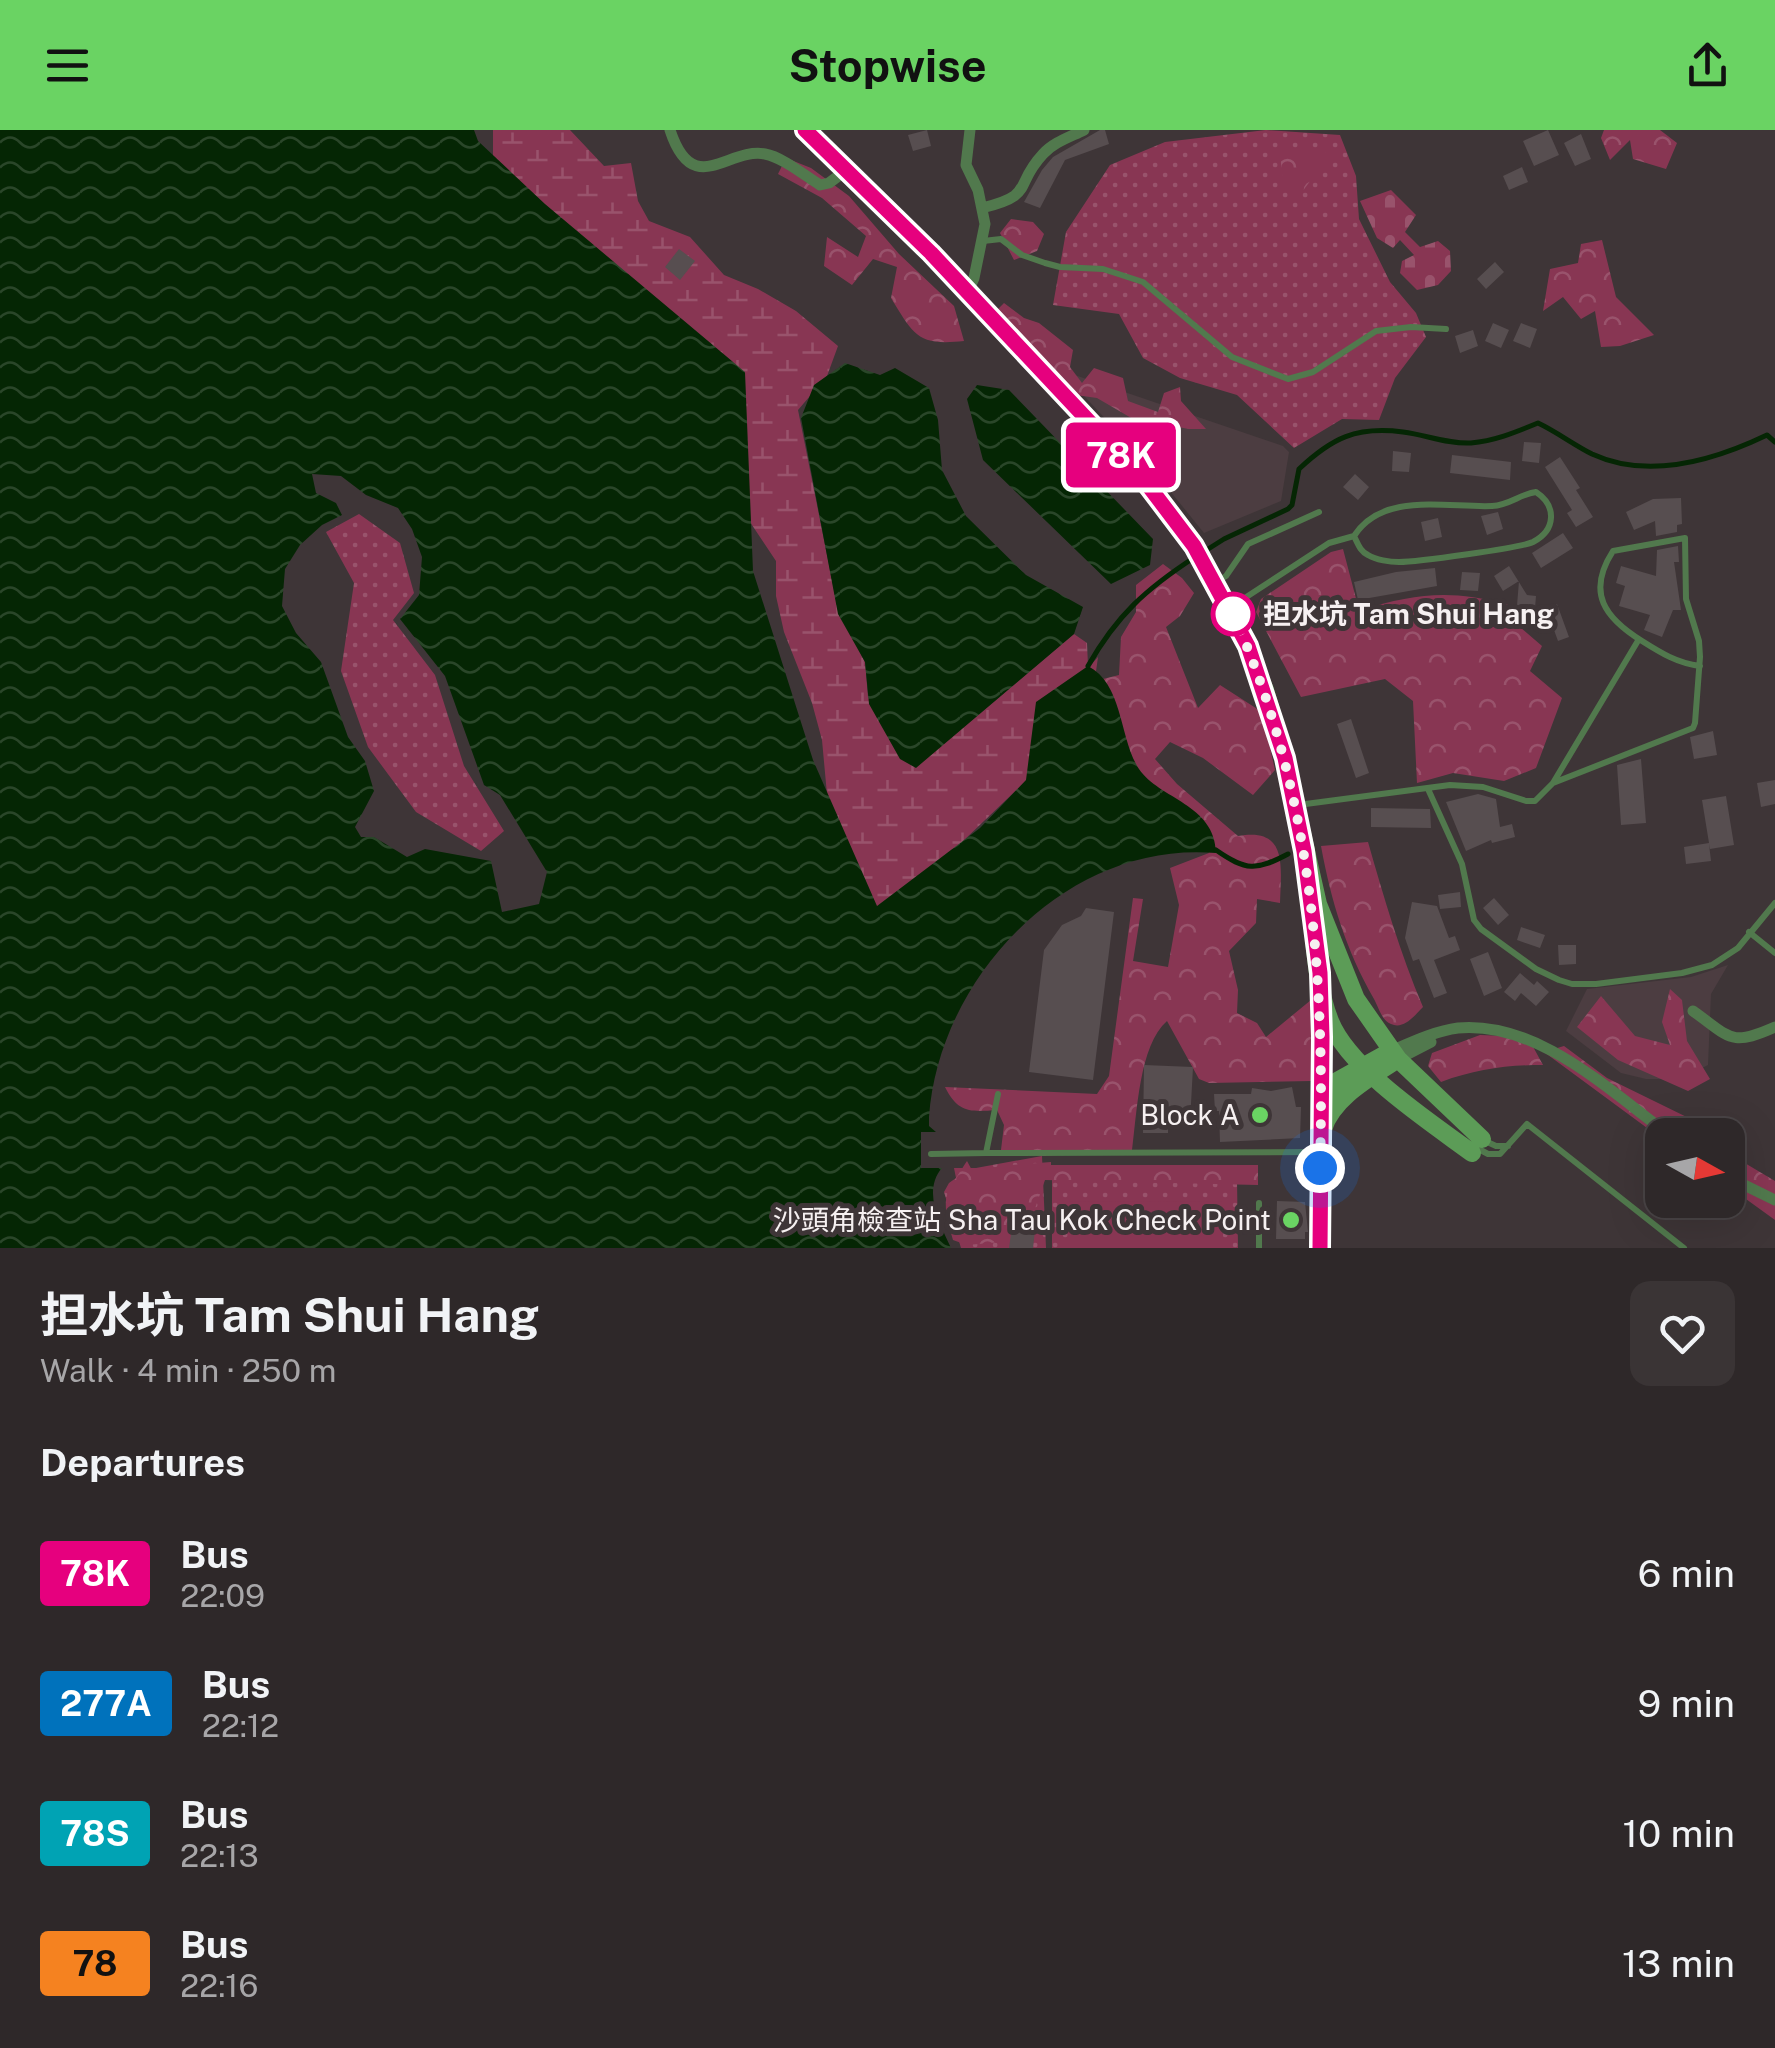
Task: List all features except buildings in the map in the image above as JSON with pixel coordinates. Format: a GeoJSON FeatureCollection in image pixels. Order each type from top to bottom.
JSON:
{"type":"FeatureCollection","features":[{"type":"Feature","properties":{"kind":"main road"},"geometry":{"type":"LineString","coordinates":[[805,130],[931,253],[1144,480],[1194,546],[1230,608],[1265,690],[1304,851],[1332,945],[1356,998],[1394,1055],[1477,1146]]}},
{"type":"Feature","properties":{"kind":"main road"},"geometry":{"type":"LineString","coordinates":[[1304,851],[1320,973],[1331,1024],[1352,1056],[1368,1070],[1438,1128],[1477,1146]]}},
{"type":"Feature","properties":{"kind":"main road"},"geometry":{"type":"LineString","coordinates":[[1320,973],[1320,1248]]}},
{"type":"Feature","properties":{"kind":"main road"},"geometry":{"type":"LineString","coordinates":[[1331,1024],[1338,1025],[1353,1017],[1356,998]]}},
{"type":"Feature","properties":{"kind":"main road"},"geometry":{"type":"LineString","coordinates":[[1320,1109],[1328,1088],[1394,1055]]}},
{"type":"Feature","properties":{"kind":"main road"},"geometry":{"type":"LineString","coordinates":[[1320,1145],[1327,1117],[1368,1070]]}},
{"type":"Feature","properties":{"kind":"street"},"geometry":{"type":"LineString","coordinates":[[670,130],[676,148],[688,160],[712,168],[747,154],[767,154],[820,184],[830,183],[845,171]]}},
{"type":"Feature","properties":{"kind":"street"},"geometry":{"type":"LineString","coordinates":[[967,294],[983,241],[982,208],[966,165],[970,130]]}},
{"type":"Feature","properties":{"kind":"street"},"geometry":{"type":"LineString","coordinates":[[982,208],[1010,202],[1019,194],[1039,158],[1052,146],[1084,130]]}},
{"type":"Feature","properties":{"kind":"street"},"geometry":{"type":"LineString","coordinates":[[1693,1011],[1734,1040],[1748,1039],[1775,1027]]}},
{"type":"Feature","properties":{"kind":"street"},"geometry":{"type":"LineString","coordinates":[[1394,1055],[1452,1036],[1504,1034],[1532,1042],[1567,1061],[1646,1118]]}},
{"type":"Feature","properties":{"kind":"street"},"geometry":{"type":"LineString","coordinates":[[1745,1185],[1775,1200]]}},
{"type":"Feature","properties":{"kind":"lane"},"geometry":{"type":"LineString","coordinates":[[983,241],[1002,239],[1022,255],[1044,263],[1103,269],[1144,282],[1232,357],[1288,379],[1312,372],[1376,331],[1446,328]]}},
{"type":"Feature","properties":{"kind":"lane"},"geometry":{"type":"LineString","coordinates":[[1230,608],[1329,543],[1354,536],[1362,524],[1388,509],[1407,505],[1512,504],[1536,492],[1550,506],[1552,516],[1551,525],[1532,542],[1399,562],[1369,556],[1354,536]]}},
{"type":"Feature","properties":{"kind":"lane"},"geometry":{"type":"LineString","coordinates":[[1212,575],[1226,576],[1248,544],[1319,512]]}},
{"type":"Feature","properties":{"kind":"lane"},"geometry":{"type":"LineString","coordinates":[[1554,783],[1693,728],[1700,666],[1699,641],[1686,598],[1685,538],[1613,551],[1601,574],[1604,609],[1611,619],[1668,657],[1700,666]]}},
{"type":"Feature","properties":{"kind":"lane"},"geometry":{"type":"LineString","coordinates":[[1294,805],[1450,785],[1483,787],[1526,801],[1543,796],[1638,639]]}},
{"type":"Feature","properties":{"kind":"lane"},"geometry":{"type":"LineString","coordinates":[[1428,789],[1462,864],[1474,920],[1536,969],[1559,980],[1596,984],[1712,965],[1738,948],[1775,903]]}},
{"type":"Feature","properties":{"kind":"lane"},"geometry":{"type":"LineString","coordinates":[[1749,932],[1775,953]]}},
{"type":"Feature","properties":{"kind":"lane"},"geometry":{"type":"LineString","coordinates":[[986,1153],[998,1094]]}},
{"type":"Feature","properties":{"kind":"lane"},"geometry":{"type":"LineString","coordinates":[[1438,1128],[1488,1154],[1500,1154],[1526,1124],[1684,1248]]}},
{"type":"Feature","properties":{"kind":"lane"},"geometry":{"type":"LineString","coordinates":[[931,1154],[1320,1145]]}},
{"type":"Feature","properties":{"kind":"lane"},"geometry":{"type":"LineString","coordinates":[[1477,1146],[1510,1145]]}},
{"type":"Feature","properties":{"kind":"lane"},"geometry":{"type":"LineString","coordinates":[[1258,1204],[1259,1248]]}},
{"type":"Feature","properties":{"kind":"shaded area"},"geometry":{"type":"Polygon","coordinates":[[[1060,370],[1283,446],[1289,452],[1281,501],[1204,533],[1153,470],[1060,370]]]}},
{"type":"Feature","properties":{"kind":"shaded area"},"geometry":{"type":"Polygon","coordinates":[[[1728,965],[1711,994],[1708,1065],[1681,1079],[1646,1079],[1621,1073],[1566,1031],[1587,989],[1691,977],[1728,965]]]}},
{"type":"Feature","properties":{"kind":"green space"},"geometry":{"type":"Polygon","coordinates":[[[493,130],[570,130],[604,166],[631,163],[638,201],[649,221],[690,237],[724,275],[796,311],[838,346],[827,376],[798,410],[838,610],[865,662],[868,697],[916,767],[1074,634],[1087,643],[1088,666],[1081,676],[1098,657],[1093,693],[1029,778],[962,842],[916,903],[859,919],[828,805],[822,740],[784,632],[776,596],[776,561],[736,501],[493,174],[493,130]]]}},
{"type":"Feature","properties":{"kind":"green space"},"geometry":{"type":"Polygon","coordinates":[[[1266,130],[1340,135],[1356,176],[1359,219],[1390,282],[1416,313],[1426,337],[1395,378],[1379,420],[1342,419],[1294,448],[1237,395],[1180,378],[1143,358],[1119,314],[1053,305],[1066,232],[1110,165],[1165,142],[1266,130]]]}},
{"type":"Feature","properties":{"kind":"green space"},"geometry":{"type":"Polygon","coordinates":[[[1604,130],[1660,130],[1677,143],[1666,169],[1633,159],[1630,140],[1610,160],[1601,138],[1604,130]]]}},
{"type":"Feature","properties":{"kind":"green space"},"geometry":{"type":"Polygon","coordinates":[[[1279,146],[1331,153],[1302,192],[1284,190],[1279,146]]]}},
{"type":"Feature","properties":{"kind":"green space"},"geometry":{"type":"Polygon","coordinates":[[[786,158],[811,168],[849,196],[899,254],[954,306],[964,341],[936,342],[912,329],[891,298],[897,267],[873,259],[852,285],[824,266],[827,237],[858,257],[866,236],[822,198],[778,174],[786,158]]]}},
{"type":"Feature","properties":{"kind":"green space"},"geometry":{"type":"Polygon","coordinates":[[[1391,190],[1416,215],[1405,232],[1420,247],[1438,241],[1450,251],[1451,271],[1438,285],[1417,290],[1400,273],[1402,261],[1414,255],[1400,240],[1393,248],[1377,238],[1360,201],[1391,190]]]}},
{"type":"Feature","properties":{"kind":"green space"},"geometry":{"type":"Polygon","coordinates":[[[1011,219],[1033,222],[1044,234],[1037,251],[1014,260],[1000,233],[1011,219]]]}},
{"type":"Feature","properties":{"kind":"green space"},"geometry":{"type":"Polygon","coordinates":[[[1602,240],[1616,297],[1654,335],[1620,346],[1601,347],[1595,311],[1581,319],[1563,297],[1543,311],[1550,269],[1578,263],[1581,244],[1602,240]]]}},
{"type":"Feature","properties":{"kind":"green space"},"geometry":{"type":"Polygon","coordinates":[[[1004,303],[1024,318],[1039,323],[1073,350],[1070,367],[1082,383],[1094,368],[1123,378],[1128,401],[1158,412],[1164,393],[1180,387],[1181,401],[1206,429],[1133,419],[1097,398],[1069,394],[993,314],[1004,303]]]}},
{"type":"Feature","properties":{"kind":"green space"},"geometry":{"type":"Polygon","coordinates":[[[359,514],[400,543],[414,593],[393,620],[435,675],[464,766],[504,831],[481,851],[416,812],[368,747],[341,671],[354,583],[326,532],[359,514]]]}},
{"type":"Feature","properties":{"kind":"green space"},"geometry":{"type":"Polygon","coordinates":[[[1343,549],[1359,610],[1432,595],[1467,596],[1507,604],[1514,622],[1542,646],[1530,671],[1562,698],[1536,768],[1504,781],[1453,773],[1417,783],[1413,701],[1385,679],[1301,697],[1256,612],[1261,599],[1331,552],[1343,549]]]}},
{"type":"Feature","properties":{"kind":"green space"},"geometry":{"type":"Polygon","coordinates":[[[1163,564],[1194,593],[1180,616],[1166,627],[1198,708],[1220,685],[1262,712],[1275,770],[1253,795],[1203,758],[1170,742],[1155,759],[1177,784],[1238,836],[1266,837],[1274,843],[1280,863],[1280,903],[1257,899],[1256,923],[1229,951],[1238,990],[1237,1013],[1257,1023],[1266,1037],[1311,1000],[1311,1081],[1209,1083],[1199,1079],[1167,1021],[1150,1046],[1145,1063],[1132,1150],[1042,1156],[1001,1150],[1004,1125],[997,1110],[966,1109],[955,1102],[945,1087],[1097,1094],[1109,1076],[1133,898],[1143,899],[1133,961],[1168,967],[1179,905],[1170,868],[1209,853],[1200,832],[1142,784],[1103,679],[1119,675],[1121,637],[1136,612],[1136,585],[1163,564]]]}},
{"type":"Feature","properties":{"kind":"green space"},"geometry":{"type":"Polygon","coordinates":[[[1368,842],[1423,1007],[1400,1025],[1383,1017],[1355,962],[1335,906],[1321,846],[1368,842]]]}},
{"type":"Feature","properties":{"kind":"green space"},"geometry":{"type":"Polygon","coordinates":[[[1670,989],[1682,1000],[1687,1041],[1710,1079],[1688,1091],[1618,1060],[1577,1027],[1601,996],[1635,1036],[1670,1045],[1662,1022],[1670,989]]]}},
{"type":"Feature","properties":{"kind":"green space"},"geometry":{"type":"Polygon","coordinates":[[[1480,1035],[1531,1043],[1543,1065],[1492,1069],[1441,1082],[1428,1066],[1432,1053],[1480,1035]]]}},
{"type":"Feature","properties":{"kind":"green space"},"geometry":{"type":"Polygon","coordinates":[[[1564,1046],[1607,1078],[1689,1118],[1645,1118],[1645,1126],[1544,1052],[1564,1046]]]}},
{"type":"Feature","properties":{"kind":"green space"},"geometry":{"type":"Polygon","coordinates":[[[1042,1156],[1046,1248],[961,1248],[944,1192],[956,1178],[954,1168],[1042,1156]]]}},
{"type":"Feature","properties":{"kind":"green space"},"geometry":{"type":"Polygon","coordinates":[[[967,1161],[974,1174],[999,1166],[1051,1162],[1258,1165],[1258,1185],[1045,1180],[1024,1240],[967,1245],[953,1240],[946,1198],[967,1161]]]}},
{"type":"Feature","properties":{"kind":"green space"},"geometry":{"type":"Polygon","coordinates":[[[1745,1163],[1775,1181],[1775,1220],[1745,1198],[1745,1163]]]}},
{"type":"Feature","properties":{"kind":"green space"},"geometry":{"type":"Polygon","coordinates":[[[1052,1172],[1237,1180],[1238,1248],[1052,1248],[1052,1172]]]}},
{"type":"Feature","properties":{"kind":"green space"},"geometry":{"type":"Polygon","coordinates":[[[1223,1201],[1223,1248],[1068,1248],[1068,1202],[1223,1201]]]}},
{"type":"Feature","properties":{"kind":"water"},"geometry":{"type":"Polygon","coordinates":[[[0,130],[474,130],[478,141],[545,204],[745,372],[753,571],[813,760],[877,906],[980,828],[1026,780],[1036,702],[1088,666],[1100,675],[1115,699],[1139,769],[1196,813],[1213,837],[1216,853],[1162,855],[1110,869],[1063,894],[1021,927],[985,968],[957,1014],[938,1065],[929,1117],[929,1126],[936,1132],[921,1132],[921,1168],[942,1168],[936,1177],[933,1197],[951,1248],[0,1248],[0,130]],[[312,474],[316,493],[336,503],[342,515],[322,525],[300,545],[285,569],[282,606],[296,633],[321,662],[348,737],[365,761],[374,791],[355,827],[361,837],[374,837],[407,857],[425,849],[491,861],[502,912],[539,904],[547,872],[500,795],[484,785],[445,676],[400,619],[419,595],[422,557],[412,529],[398,508],[366,495],[341,476],[312,474]]]}},
{"type":"Feature","properties":{"kind":"water"},"geometry":{"type":"Polygon","coordinates":[[[845,363],[880,375],[895,368],[929,388],[938,420],[942,470],[966,516],[1026,575],[1083,607],[1074,634],[916,768],[900,759],[869,704],[865,662],[838,614],[801,418],[814,385],[845,363]]]}},
{"type":"Feature","properties":{"kind":"water"},"geometry":{"type":"Polygon","coordinates":[[[977,385],[1009,390],[1153,539],[1150,565],[1111,584],[983,460],[967,399],[977,385]]]}},
{"type":"Feature","properties":{"kind":"waterway"},"geometry":{"type":"LineString","coordinates":[[1205,551],[1288,509],[1299,469],[1334,442],[1358,433],[1403,432],[1471,443],[1538,423],[1592,454],[1636,466],[1704,459],[1767,435],[1775,442]]}},
{"type":"Feature","properties":{"kind":"waterway"},"geometry":{"type":"LineString","coordinates":[[1088,666],[1134,604],[1195,557]]}},
{"type":"Feature","properties":{"kind":"waterway"},"geometry":{"type":"LineString","coordinates":[[1216,850],[1235,862],[1251,866],[1267,864],[1288,854]]}},
{"type":"Feature","properties":{"kind":"bus line","name":"78K"},"geometry":{"type":"LineString","coordinates":[[805,130],[931,253],[1144,480],[1194,546],[1248,646],[1285,758],[1304,851],[1320,973],[1320,1248]]}},
{"type":"Feature","properties":{"kind":"place","name":"担水坑 Tam Shui Hang"},"geometry":{"type":"Point","coordinates":[1233,614]}},
{"type":"Feature","properties":{"kind":"place","name":"Block A"},"geometry":{"type":"Point","coordinates":[1260,1115]}},
{"type":"Feature","properties":{"kind":"place","name":"沙頭角檢查站 Sha Tau Kok Check Point"},"geometry":{"type":"Point","coordinates":[1291,1220]}},
{"type":"Feature","properties":{"kind":"route"},"geometry":{"type":"LineString","coordinates":[[1233,614],[1265,690],[1285,758],[1304,851],[1320,973],[1320,1168]]}}]}
